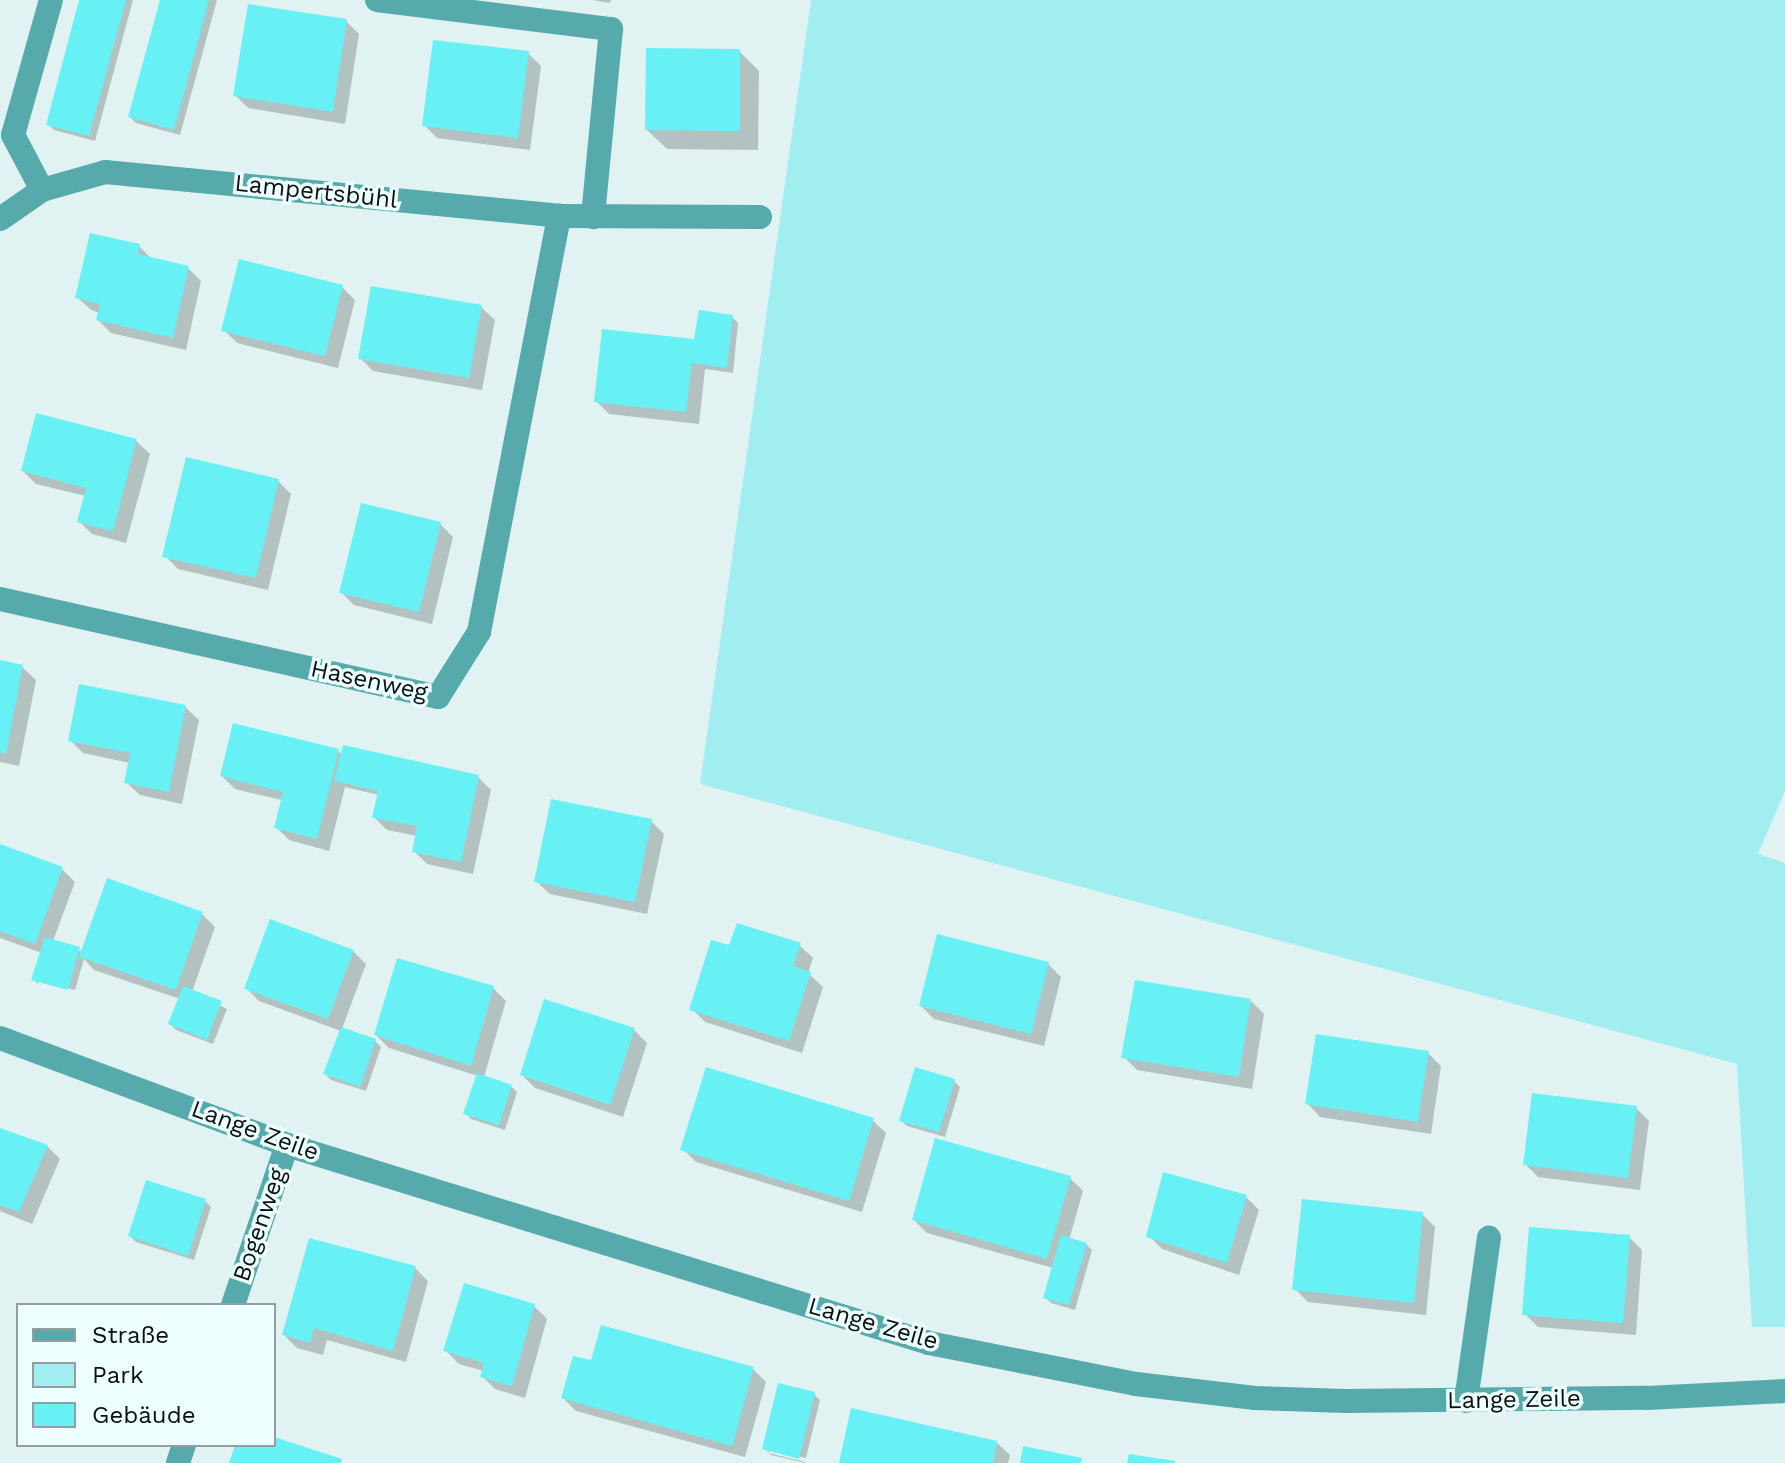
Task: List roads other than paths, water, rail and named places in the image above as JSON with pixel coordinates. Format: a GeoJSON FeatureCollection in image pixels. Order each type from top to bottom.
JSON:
{"type":"FeatureCollection","features":[{"type":"Feature","properties":{"kind":"street"},"geometry":{"type":"LineString","coordinates":[[42,190],[13,135],[51,0]]}},
{"type":"Feature","properties":{"kind":"street"},"geometry":{"type":"LineString","coordinates":[[377,0],[611,29],[593,217]]}},
{"type":"Feature","properties":{"kind":"street","name":"Lampertsbühl"},"geometry":{"type":"LineString","coordinates":[[0,219],[42,190],[105,172],[559,216],[760,217]]}},
{"type":"Feature","properties":{"kind":"street","name":"Hasenweg"},"geometry":{"type":"LineString","coordinates":[[0,599],[438,697],[479,632],[559,216]]}},
{"type":"Feature","properties":{"kind":"street","name":"Lange Zeile"},"geometry":{"type":"LineString","coordinates":[[0,1038],[287,1145],[929,1343],[1136,1384],[1255,1398],[1466,1401],[1785,1391]]}},
{"type":"Feature","properties":{"kind":"street","name":"Bogenweg"},"geometry":{"type":"LineString","coordinates":[[234,1303],[287,1145]]}},
{"type":"Feature","properties":{"kind":"street"},"geometry":{"type":"LineString","coordinates":[[1466,1401],[1489,1238]]}}]}
